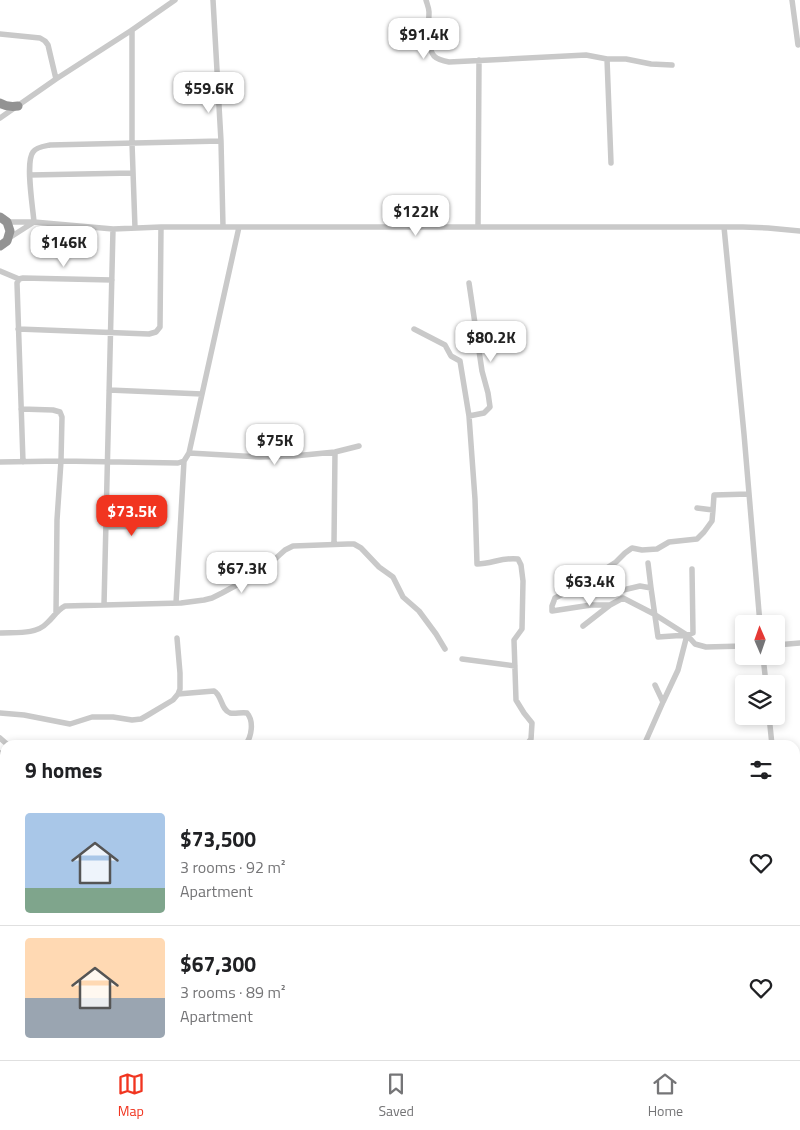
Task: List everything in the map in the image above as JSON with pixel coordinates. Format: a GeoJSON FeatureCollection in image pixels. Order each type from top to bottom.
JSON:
{"type":"FeatureCollection","features":[{"type":"Feature","properties":{"kind":"highway"},"geometry":{"type":"LineString","coordinates":[[0,103],[12,107],[18,106]]}},
{"type":"Feature","properties":{"kind":"highway"},"geometry":{"type":"LineString","coordinates":[[0,247],[9,238],[10,231],[3,218]]}},
{"type":"Feature","properties":{"kind":"street"},"geometry":{"type":"LineString","coordinates":[[0,118],[175,0]]}},
{"type":"Feature","properties":{"kind":"street"},"geometry":{"type":"LineString","coordinates":[[213,0],[221,141],[223,227]]}},
{"type":"Feature","properties":{"kind":"street"},"geometry":{"type":"LineString","coordinates":[[426,0],[429,11],[428,27],[433,55],[440,60],[448,62],[586,55],[607,59],[626,59],[651,64],[672,65]]}},
{"type":"Feature","properties":{"kind":"street"},"geometry":{"type":"LineString","coordinates":[[792,0],[798,45],[800,43]]}},
{"type":"Feature","properties":{"kind":"street"},"geometry":{"type":"LineString","coordinates":[[132,30],[132,143],[135,228]]}},
{"type":"Feature","properties":{"kind":"street"},"geometry":{"type":"LineString","coordinates":[[0,34],[40,38],[45,41],[48,44],[56,79]]}},
{"type":"Feature","properties":{"kind":"street"},"geometry":{"type":"LineString","coordinates":[[607,59],[611,163]]}},
{"type":"Feature","properties":{"kind":"street"},"geometry":{"type":"LineString","coordinates":[[478,227],[479,60]]}},
{"type":"Feature","properties":{"kind":"street"},"geometry":{"type":"LineString","coordinates":[[34,222],[30,175],[31,153],[35,149],[50,145],[221,141]]}},
{"type":"Feature","properties":{"kind":"street"},"geometry":{"type":"LineString","coordinates":[[30,175],[133,173]]}},
{"type":"Feature","properties":{"kind":"street"},"geometry":{"type":"LineString","coordinates":[[3,218],[113,229],[161,227],[724,227],[800,231]]}},
{"type":"Feature","properties":{"kind":"street"},"geometry":{"type":"LineString","coordinates":[[9,238],[34,222]]}},
{"type":"Feature","properties":{"kind":"street"},"geometry":{"type":"LineString","coordinates":[[18,328],[110,333],[149,334],[156,332],[160,327],[161,227]]}},
{"type":"Feature","properties":{"kind":"street"},"geometry":{"type":"LineString","coordinates":[[176,603],[184,461],[189,453],[239,227]]}},
{"type":"Feature","properties":{"kind":"street"},"geometry":{"type":"LineString","coordinates":[[724,227],[750,494],[759,615]]}},
{"type":"Feature","properties":{"kind":"street"},"geometry":{"type":"LineString","coordinates":[[104,605],[113,229]]}},
{"type":"Feature","properties":{"kind":"street"},"geometry":{"type":"LineString","coordinates":[[0,270],[19,279],[112,280]]}},
{"type":"Feature","properties":{"kind":"street"},"geometry":{"type":"LineString","coordinates":[[19,279],[18,328],[22,462]]}},
{"type":"Feature","properties":{"kind":"street"},"geometry":{"type":"LineString","coordinates":[[469,283],[482,371],[490,407],[484,413],[469,416]]}},
{"type":"Feature","properties":{"kind":"street"},"geometry":{"type":"LineString","coordinates":[[414,329],[444,345],[451,356],[460,361],[469,416],[475,499],[477,564],[508,558],[518,559],[522,565],[522,629],[514,640],[516,700],[532,722],[530,740]]}},
{"type":"Feature","properties":{"kind":"street"},"geometry":{"type":"LineString","coordinates":[[109,390],[202,394]]}},
{"type":"Feature","properties":{"kind":"street"},"geometry":{"type":"LineString","coordinates":[[21,409],[53,410],[60,412],[62,417],[57,520],[56,613]]}},
{"type":"Feature","properties":{"kind":"street"},"geometry":{"type":"LineString","coordinates":[[189,453],[260,457],[335,452],[359,446]]}},
{"type":"Feature","properties":{"kind":"street"},"geometry":{"type":"LineString","coordinates":[[334,544],[335,452]]}},
{"type":"Feature","properties":{"kind":"street"},"geometry":{"type":"LineString","coordinates":[[0,462],[178,463],[184,461]]}},
{"type":"Feature","properties":{"kind":"street"},"geometry":{"type":"LineString","coordinates":[[610,605],[566,608],[552,611],[555,598],[581,580],[602,571],[616,562],[632,548],[642,550],[657,549],[669,542],[697,538],[712,521],[714,495],[750,494]]}},
{"type":"Feature","properties":{"kind":"street"},"geometry":{"type":"LineString","coordinates":[[697,508],[713,510]]}},
{"type":"Feature","properties":{"kind":"street"},"geometry":{"type":"LineString","coordinates":[[106,527],[157,526]]}},
{"type":"Feature","properties":{"kind":"street"},"geometry":{"type":"LineString","coordinates":[[0,633],[38,630],[46,625],[60,608],[65,606],[176,603],[212,598],[257,574],[285,550],[294,546],[354,544],[393,577],[403,597],[419,611],[445,649]]}},
{"type":"Feature","properties":{"kind":"street"},"geometry":{"type":"LineString","coordinates":[[648,563],[658,637],[693,633],[692,569]]}},
{"type":"Feature","properties":{"kind":"street"},"geometry":{"type":"LineString","coordinates":[[563,594],[618,591],[640,586],[652,588]]}},
{"type":"Feature","properties":{"kind":"street"},"geometry":{"type":"LineString","coordinates":[[583,626],[610,605],[623,598],[654,614],[687,635],[695,644],[706,647],[735,646]]}},
{"type":"Feature","properties":{"kind":"street"},"geometry":{"type":"LineString","coordinates":[[646,740],[678,670],[687,635]]}},
{"type":"Feature","properties":{"kind":"street"},"geometry":{"type":"LineString","coordinates":[[0,713],[67,724],[92,717],[113,717],[132,720],[141,718],[173,700],[178,694],[180,673],[178,638]]}},
{"type":"Feature","properties":{"kind":"street"},"geometry":{"type":"LineString","coordinates":[[785,644],[800,643]]}},
{"type":"Feature","properties":{"kind":"street"},"geometry":{"type":"LineString","coordinates":[[462,659],[515,666]]}},
{"type":"Feature","properties":{"kind":"street"},"geometry":{"type":"LineString","coordinates":[[655,685],[663,702]]}},
{"type":"Feature","properties":{"kind":"street"},"geometry":{"type":"LineString","coordinates":[[178,694],[214,691],[218,693],[226,710],[232,713],[247,713],[250,717],[251,733],[249,740]]}},
{"type":"Feature","properties":{"kind":"street"},"geometry":{"type":"LineString","coordinates":[[770,725],[771,740]]}}]}
